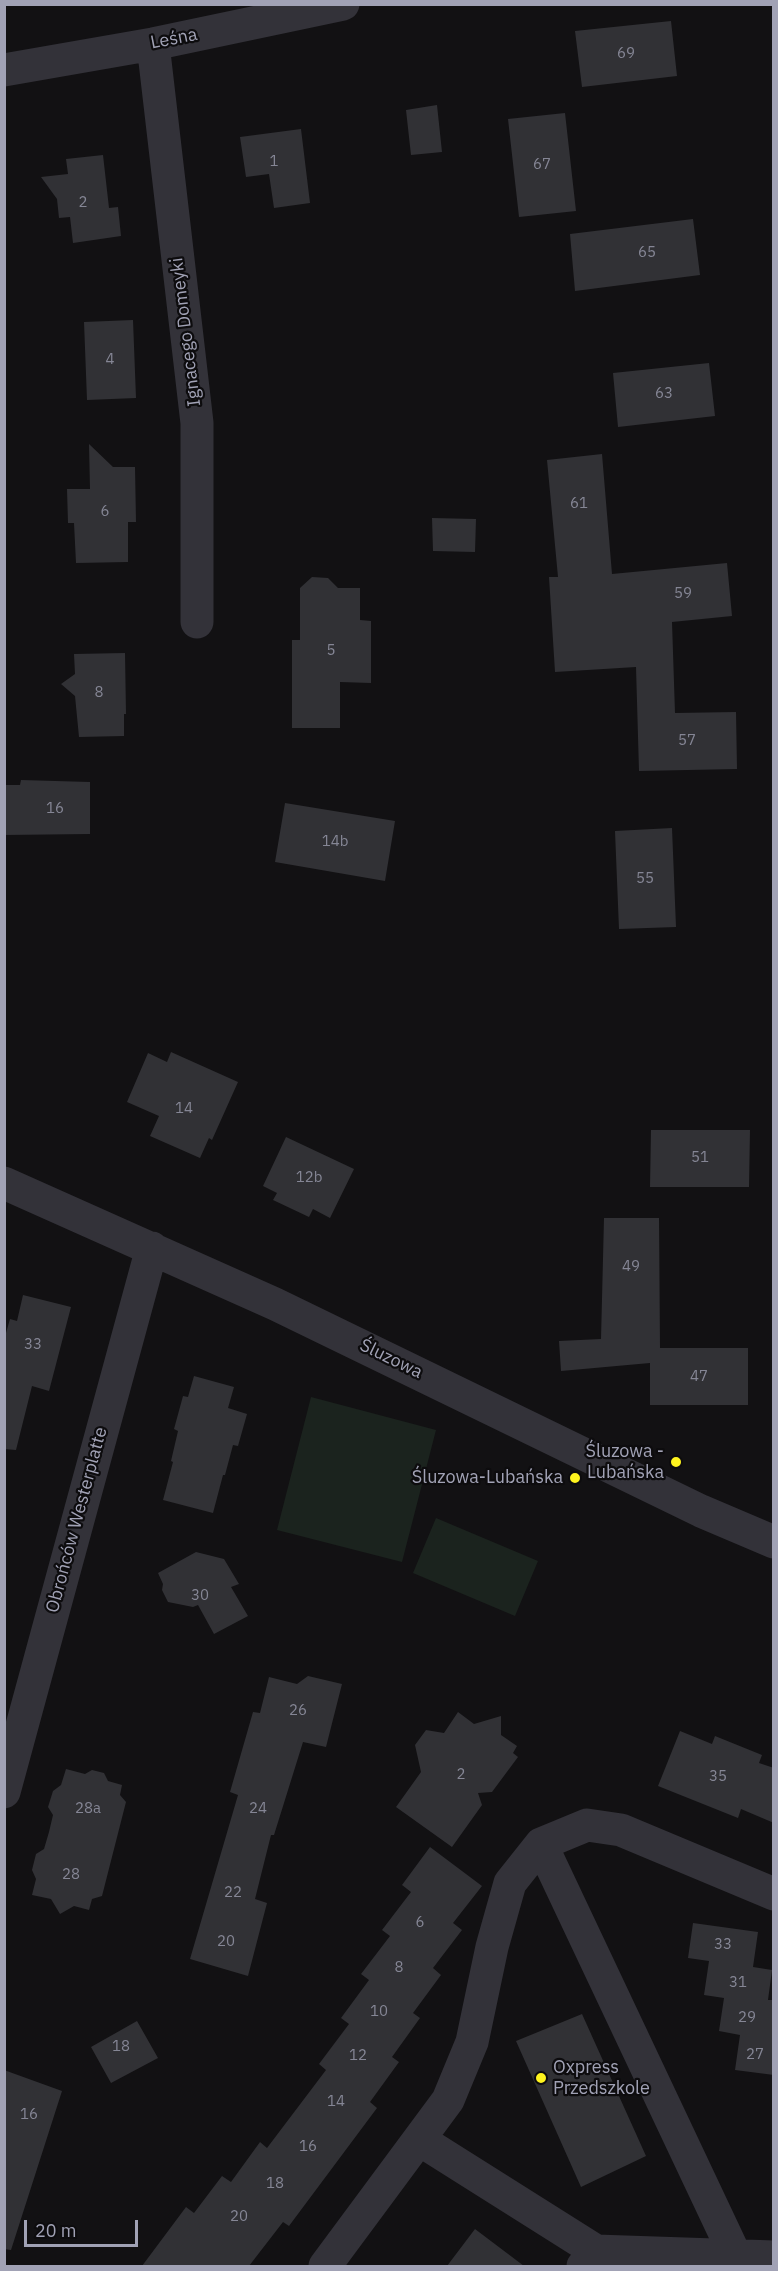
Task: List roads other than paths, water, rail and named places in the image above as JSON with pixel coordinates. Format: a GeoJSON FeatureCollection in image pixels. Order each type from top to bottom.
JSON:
{"type":"FeatureCollection","features":[{"type":"Feature","properties":{"kind":"street","name":"Leśna"},"geometry":{"type":"LineString","coordinates":[[4,70],[153,44],[343,4]]}},
{"type":"Feature","properties":{"kind":"street","name":"Ignacego Domeyki"},"geometry":{"type":"LineString","coordinates":[[153,44],[197,423],[197,622]]}},
{"type":"Feature","properties":{"kind":"street","name":"Śluzowa"},"geometry":{"type":"LineString","coordinates":[[4,1183],[275,1304],[700,1510],[774,1542]]}},
{"type":"Feature","properties":{"kind":"street","name":"Obrońców Westerplatte"},"geometry":{"type":"LineString","coordinates":[[4,1792],[152,1248]]}},
{"type":"Feature","properties":{"kind":"street"},"geometry":{"type":"LineString","coordinates":[[325,2266],[448,2100],[472,2042],[492,1947],[510,1883],[541,1844],[587,1825],[621,1830],[774,1894]]}},
{"type":"Feature","properties":{"kind":"street"},"geometry":{"type":"LineString","coordinates":[[420,2140],[590,2259],[760,2260],[541,1844]]}},
{"type":"Feature","properties":{"kind":"place","name":"Śluzowa - Lubańska"},"geometry":{"type":"Point","coordinates":[676,1462]}},
{"type":"Feature","properties":{"kind":"place","name":"Śluzowa-Lubańska"},"geometry":{"type":"Point","coordinates":[575,1478]}},
{"type":"Feature","properties":{"kind":"place","name":"Oxpress Przedszkole"},"geometry":{"type":"Point","coordinates":[541,2078]}}]}
